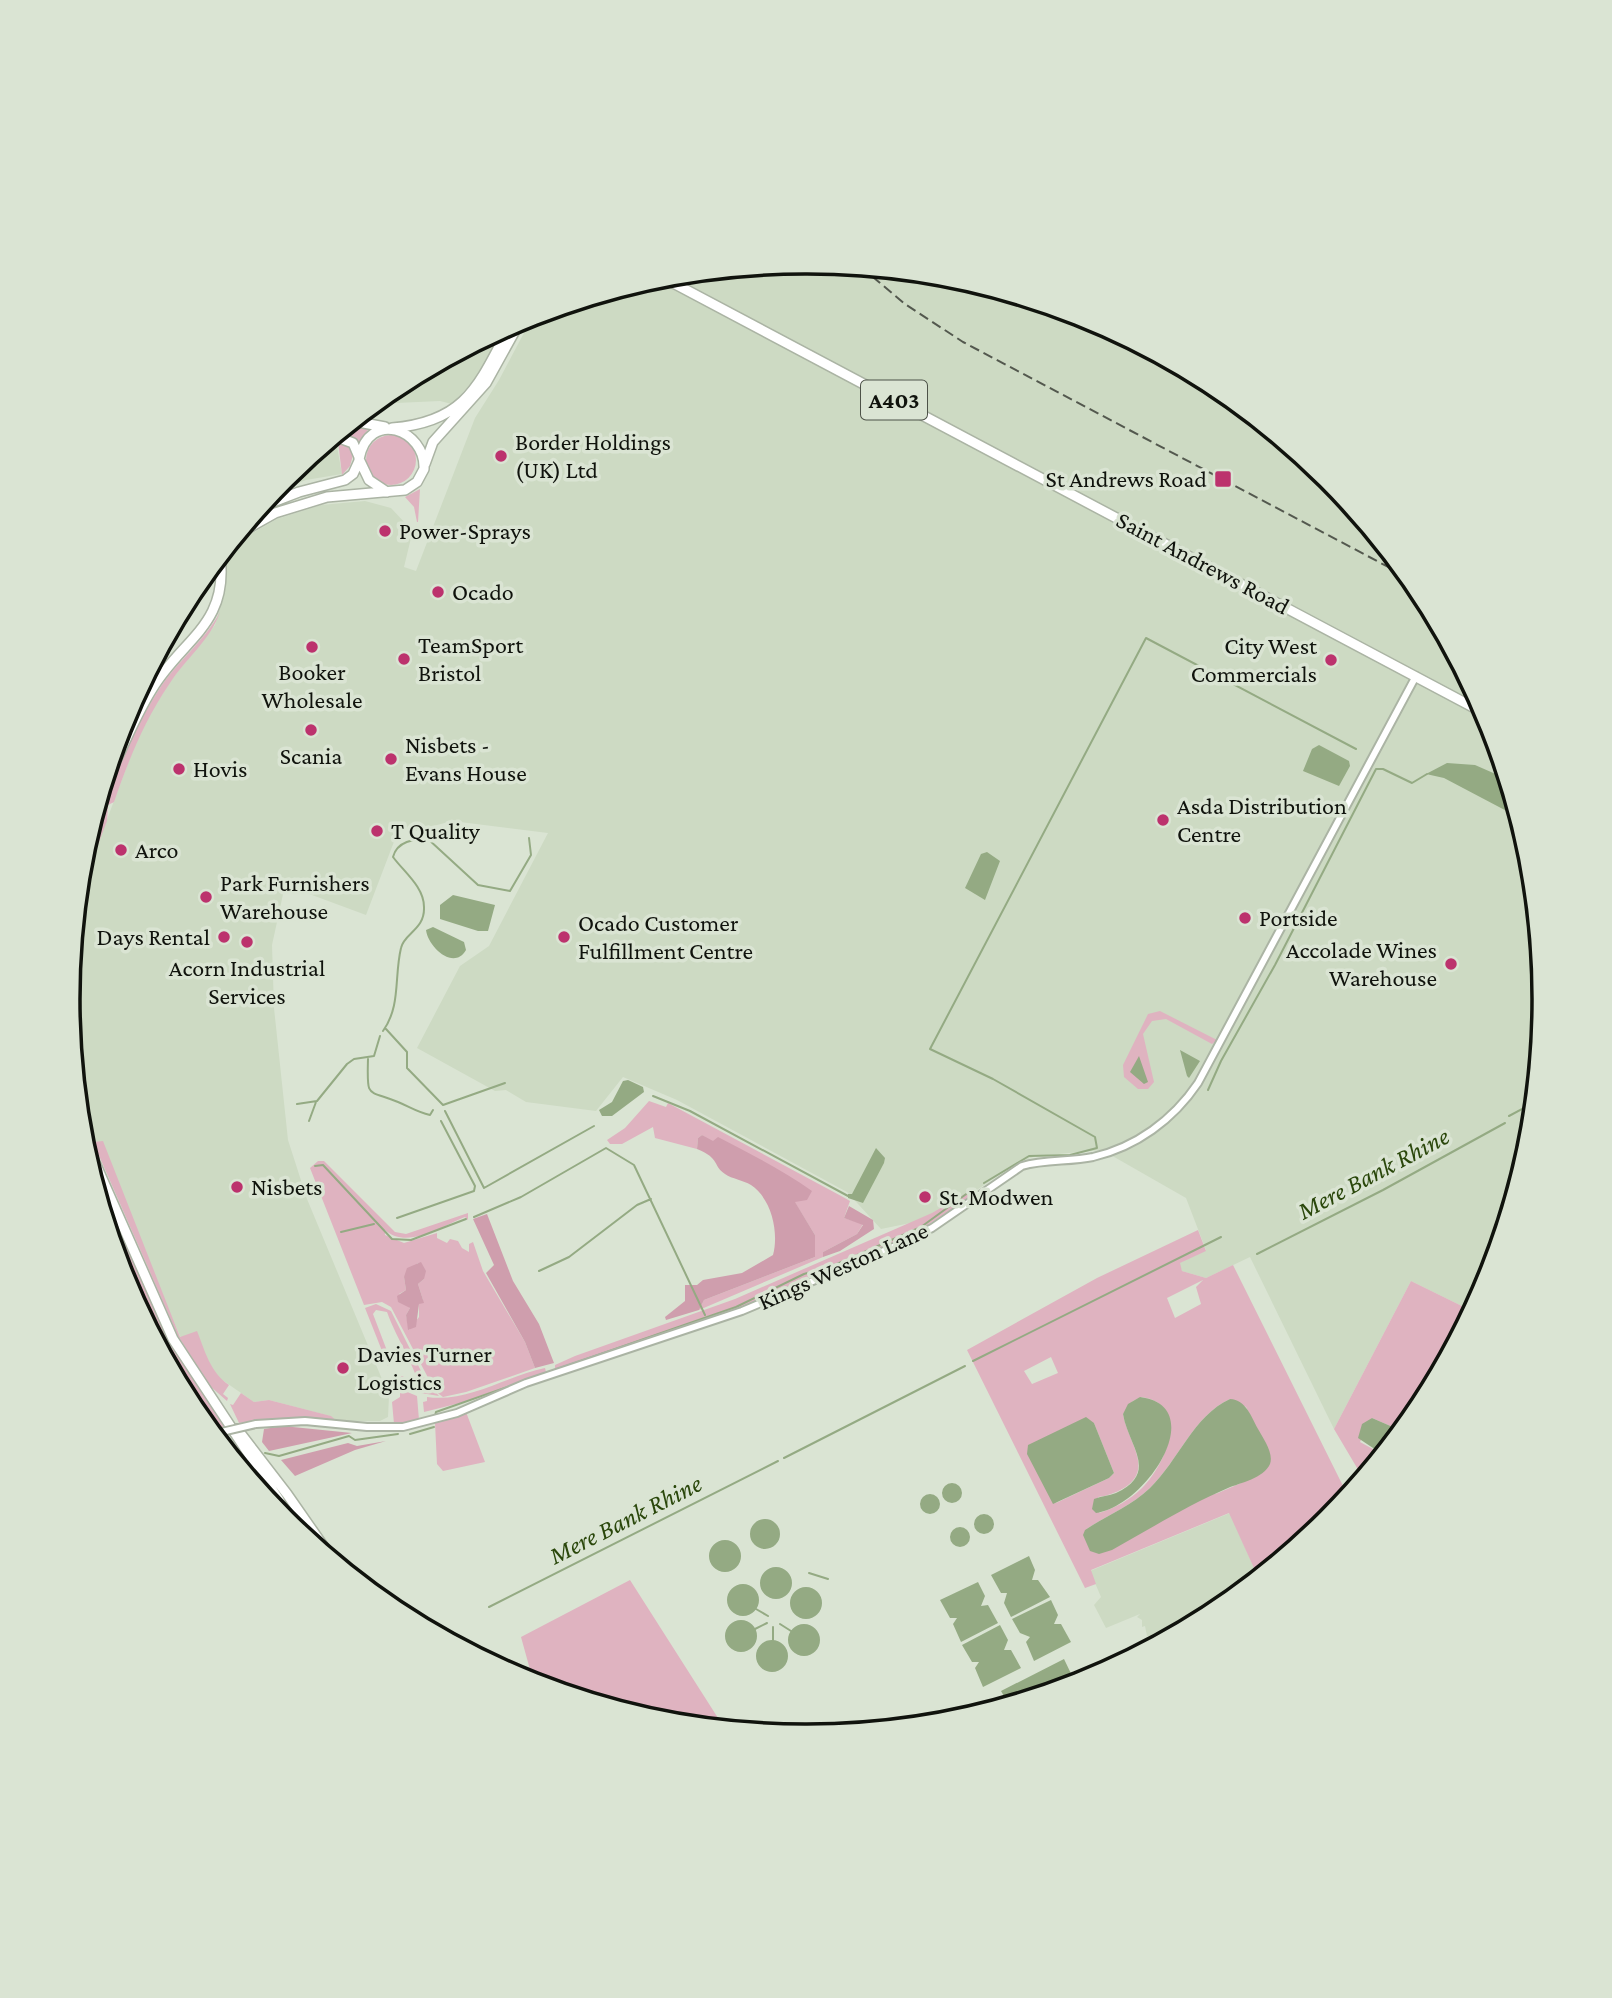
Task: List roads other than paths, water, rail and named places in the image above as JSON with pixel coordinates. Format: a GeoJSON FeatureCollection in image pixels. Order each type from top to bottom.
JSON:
{"type":"FeatureCollection","features":[{"type":"Feature","properties":{"kind":"highway","name":"Saint Andrews Road"},"geometry":{"type":"LineString","coordinates":[[677,285],[1469,706]]}},
{"type":"Feature","properties":{"kind":"highway"},"geometry":{"type":"LineString","coordinates":[[259,524],[294,506],[327,497],[402,491],[415,484],[433,442],[486,383],[512,336]]}},
{"type":"Feature","properties":{"kind":"highway"},"geometry":{"type":"LineString","coordinates":[[281,499],[345,480],[353,474],[361,450],[372,434],[388,428],[429,423],[453,411],[477,386],[502,341]]}},
{"type":"Feature","properties":{"kind":"highway"},"geometry":{"type":"LineString","coordinates":[[364,423],[388,428],[414,442],[424,466]]}},
{"type":"Feature","properties":{"kind":"highway"},"geometry":{"type":"LineString","coordinates":[[344,440],[353,443],[369,480],[387,492]]}},
{"type":"Feature","properties":{"kind":"highway"},"geometry":{"type":"LineString","coordinates":[[138,717],[152,688],[203,629],[220,591],[220,571]]}},
{"type":"Feature","properties":{"kind":"highway"},"geometry":{"type":"LineString","coordinates":[[104,1185],[161,1314],[200,1384],[270,1487]]}},
{"type":"Feature","properties":{"kind":"highway"},"geometry":{"type":"LineString","coordinates":[[200,1384],[287,1494],[310,1527]]}},
{"type":"Feature","properties":{"kind":"street","name":"Kings Weston Lane"},"geometry":{"type":"LineString","coordinates":[[223,1432],[256,1424],[304,1421],[367,1427],[403,1427],[457,1413],[526,1383],[742,1311],[880,1253],[932,1228],[1022,1166],[1038,1161],[1091,1157],[1122,1147],[1148,1133],[1172,1114],[1198,1083],[1416,676]]}},
{"type":"Feature","properties":{"kind":"waterway"},"geometry":{"type":"LineString","coordinates":[[984,1183],[1029,1156],[1070,1155],[1097,1148],[1095,1137],[993,1079],[930,1049],[1146,638],[1356,749]]}},
{"type":"Feature","properties":{"kind":"waterway"},"geometry":{"type":"LineString","coordinates":[[1208,1090],[1376,769],[1383,769],[1412,783],[1427,774]]}},
{"type":"Feature","properties":{"kind":"waterway"},"geometry":{"type":"LineString","coordinates":[[383,1031],[395,1001],[401,948],[421,921],[424,907],[421,893],[413,880],[393,857],[398,847],[412,840],[428,839],[478,885],[510,891],[531,855],[529,838]]}},
{"type":"Feature","properties":{"kind":"waterway"},"geometry":{"type":"LineString","coordinates":[[386,1029],[407,1052],[407,1068],[443,1105],[505,1083]]}},
{"type":"Feature","properties":{"kind":"waterway"},"geometry":{"type":"LineString","coordinates":[[297,1104],[317,1101],[347,1064],[354,1059],[374,1056],[380,1036]]}},
{"type":"Feature","properties":{"kind":"waterway"},"geometry":{"type":"LineString","coordinates":[[368,1059],[371,1091],[425,1114],[430,1115],[433,1110]]}},
{"type":"Feature","properties":{"kind":"waterway"},"geometry":{"type":"LineString","coordinates":[[653,1096],[690,1111],[848,1196]]}},
{"type":"Feature","properties":{"kind":"waterway"},"geometry":{"type":"LineString","coordinates":[[309,1121],[316,1102]]}},
{"type":"Feature","properties":{"kind":"waterway"},"geometry":{"type":"LineString","coordinates":[[1509,1116],[1523,1109]]}},
{"type":"Feature","properties":{"kind":"waterway"},"geometry":{"type":"LineString","coordinates":[[445,1111],[484,1188],[594,1126]]}},
{"type":"Feature","properties":{"kind":"waterway"},"geometry":{"type":"LineString","coordinates":[[397,1218],[474,1191],[475,1186],[441,1121]]}},
{"type":"Feature","properties":{"kind":"waterway","name":"Mere Bank Rhine"},"geometry":{"type":"LineString","coordinates":[[1257,1254],[1383,1190],[1505,1123]]}},
{"type":"Feature","properties":{"kind":"waterway"},"geometry":{"type":"LineString","coordinates":[[474,1217],[521,1197],[606,1148],[634,1165],[705,1315]]}},
{"type":"Feature","properties":{"kind":"waterway"},"geometry":{"type":"LineString","coordinates":[[315,1166],[323,1165],[392,1239],[411,1240],[466,1219]]}},
{"type":"Feature","properties":{"kind":"waterway"},"geometry":{"type":"LineString","coordinates":[[549,1372],[736,1307],[804,1274],[837,1264],[921,1227],[969,1192]]}},
{"type":"Feature","properties":{"kind":"waterway"},"geometry":{"type":"LineString","coordinates":[[539,1271],[569,1257],[637,1205],[651,1199]]}},
{"type":"Feature","properties":{"kind":"waterway"},"geometry":{"type":"LineString","coordinates":[[341,1232],[374,1224]]}},
{"type":"Feature","properties":{"kind":"waterway","name":"Mere Bank Rhine"},"geometry":{"type":"LineString","coordinates":[[973,1361],[1221,1237]]}},
{"type":"Feature","properties":{"kind":"waterway","name":"Mere Bank Rhine"},"geometry":{"type":"LineString","coordinates":[[784,1458],[965,1366]]}},
{"type":"Feature","properties":{"kind":"waterway"},"geometry":{"type":"LineString","coordinates":[[435,1416],[436,1412],[547,1373]]}},
{"type":"Feature","properties":{"kind":"waterway"},"geometry":{"type":"LineString","coordinates":[[410,1434],[434,1427]]}},
{"type":"Feature","properties":{"kind":"waterway"},"geometry":{"type":"LineString","coordinates":[[265,1453],[279,1456],[349,1436],[355,1440],[398,1434]]}},
{"type":"Feature","properties":{"kind":"waterway","name":"Mere Bank Rhine"},"geometry":{"type":"LineString","coordinates":[[489,1607],[778,1461]]}},
{"type":"Feature","properties":{"kind":"waterway"},"geometry":{"type":"LineString","coordinates":[[809,1573],[828,1579]]}},
{"type":"Feature","properties":{"kind":"waterway"},"geometry":{"type":"LineString","coordinates":[[756,1609],[768,1616]]}},
{"type":"Feature","properties":{"kind":"waterway"},"geometry":{"type":"LineString","coordinates":[[755,1629],[767,1623]]}},
{"type":"Feature","properties":{"kind":"waterway"},"geometry":{"type":"LineString","coordinates":[[780,1624],[791,1631]]}},
{"type":"Feature","properties":{"kind":"waterway"},"geometry":{"type":"LineString","coordinates":[[773,1627],[773,1640]]}},
{"type":"Feature","properties":{"kind":"railway"},"geometry":{"type":"LineString","coordinates":[[873,277],[905,304],[963,342],[1389,568]]}},
{"type":"Feature","properties":{"kind":"place","name":"Border Holdings (UK) Ltd"},"geometry":{"type":"Point","coordinates":[501,456]}},
{"type":"Feature","properties":{"kind":"place","name":"St Andrews Road"},"geometry":{"type":"Point","coordinates":[1223,479]}},
{"type":"Feature","properties":{"kind":"place","name":"Power-Sprays"},"geometry":{"type":"Point","coordinates":[385,531]}},
{"type":"Feature","properties":{"kind":"place","name":"Ocado"},"geometry":{"type":"Point","coordinates":[438,592]}},
{"type":"Feature","properties":{"kind":"place","name":"Booker Wholesale"},"geometry":{"type":"Point","coordinates":[312,647]}},
{"type":"Feature","properties":{"kind":"place","name":"TeamSport Bristol"},"geometry":{"type":"Point","coordinates":[404,659]}},
{"type":"Feature","properties":{"kind":"place","name":"City West Commercials"},"geometry":{"type":"Point","coordinates":[1331,660]}},
{"type":"Feature","properties":{"kind":"place","name":"Scania"},"geometry":{"type":"Point","coordinates":[311,730]}},
{"type":"Feature","properties":{"kind":"place","name":"Nisbets - Evans House"},"geometry":{"type":"Point","coordinates":[391,759]}},
{"type":"Feature","properties":{"kind":"place","name":"Hovis"},"geometry":{"type":"Point","coordinates":[179,769]}},
{"type":"Feature","properties":{"kind":"place","name":"Asda Distribution Centre"},"geometry":{"type":"Point","coordinates":[1163,820]}},
{"type":"Feature","properties":{"kind":"place","name":"T Quality"},"geometry":{"type":"Point","coordinates":[377,831]}},
{"type":"Feature","properties":{"kind":"place","name":"Arco"},"geometry":{"type":"Point","coordinates":[121,850]}},
{"type":"Feature","properties":{"kind":"place","name":"Park Furnishers Warehouse"},"geometry":{"type":"Point","coordinates":[206,897]}},
{"type":"Feature","properties":{"kind":"place","name":"Portside"},"geometry":{"type":"Point","coordinates":[1245,918]}},
{"type":"Feature","properties":{"kind":"place","name":"Days Rental"},"geometry":{"type":"Point","coordinates":[224,937]}},
{"type":"Feature","properties":{"kind":"place","name":"Ocado Customer Fulfillment Centre"},"geometry":{"type":"Point","coordinates":[564,937]}},
{"type":"Feature","properties":{"kind":"place","name":"Acorn Industrial Services"},"geometry":{"type":"Point","coordinates":[247,942]}},
{"type":"Feature","properties":{"kind":"place","name":"Accolade Wines Warehouse"},"geometry":{"type":"Point","coordinates":[1451,964]}},
{"type":"Feature","properties":{"kind":"place","name":"Nisbets"},"geometry":{"type":"Point","coordinates":[237,1187]}},
{"type":"Feature","properties":{"kind":"place","name":"St. Modwen"},"geometry":{"type":"Point","coordinates":[925,1197]}},
{"type":"Feature","properties":{"kind":"place","name":"Davies Turner Logistics"},"geometry":{"type":"Point","coordinates":[343,1368]}}]}
